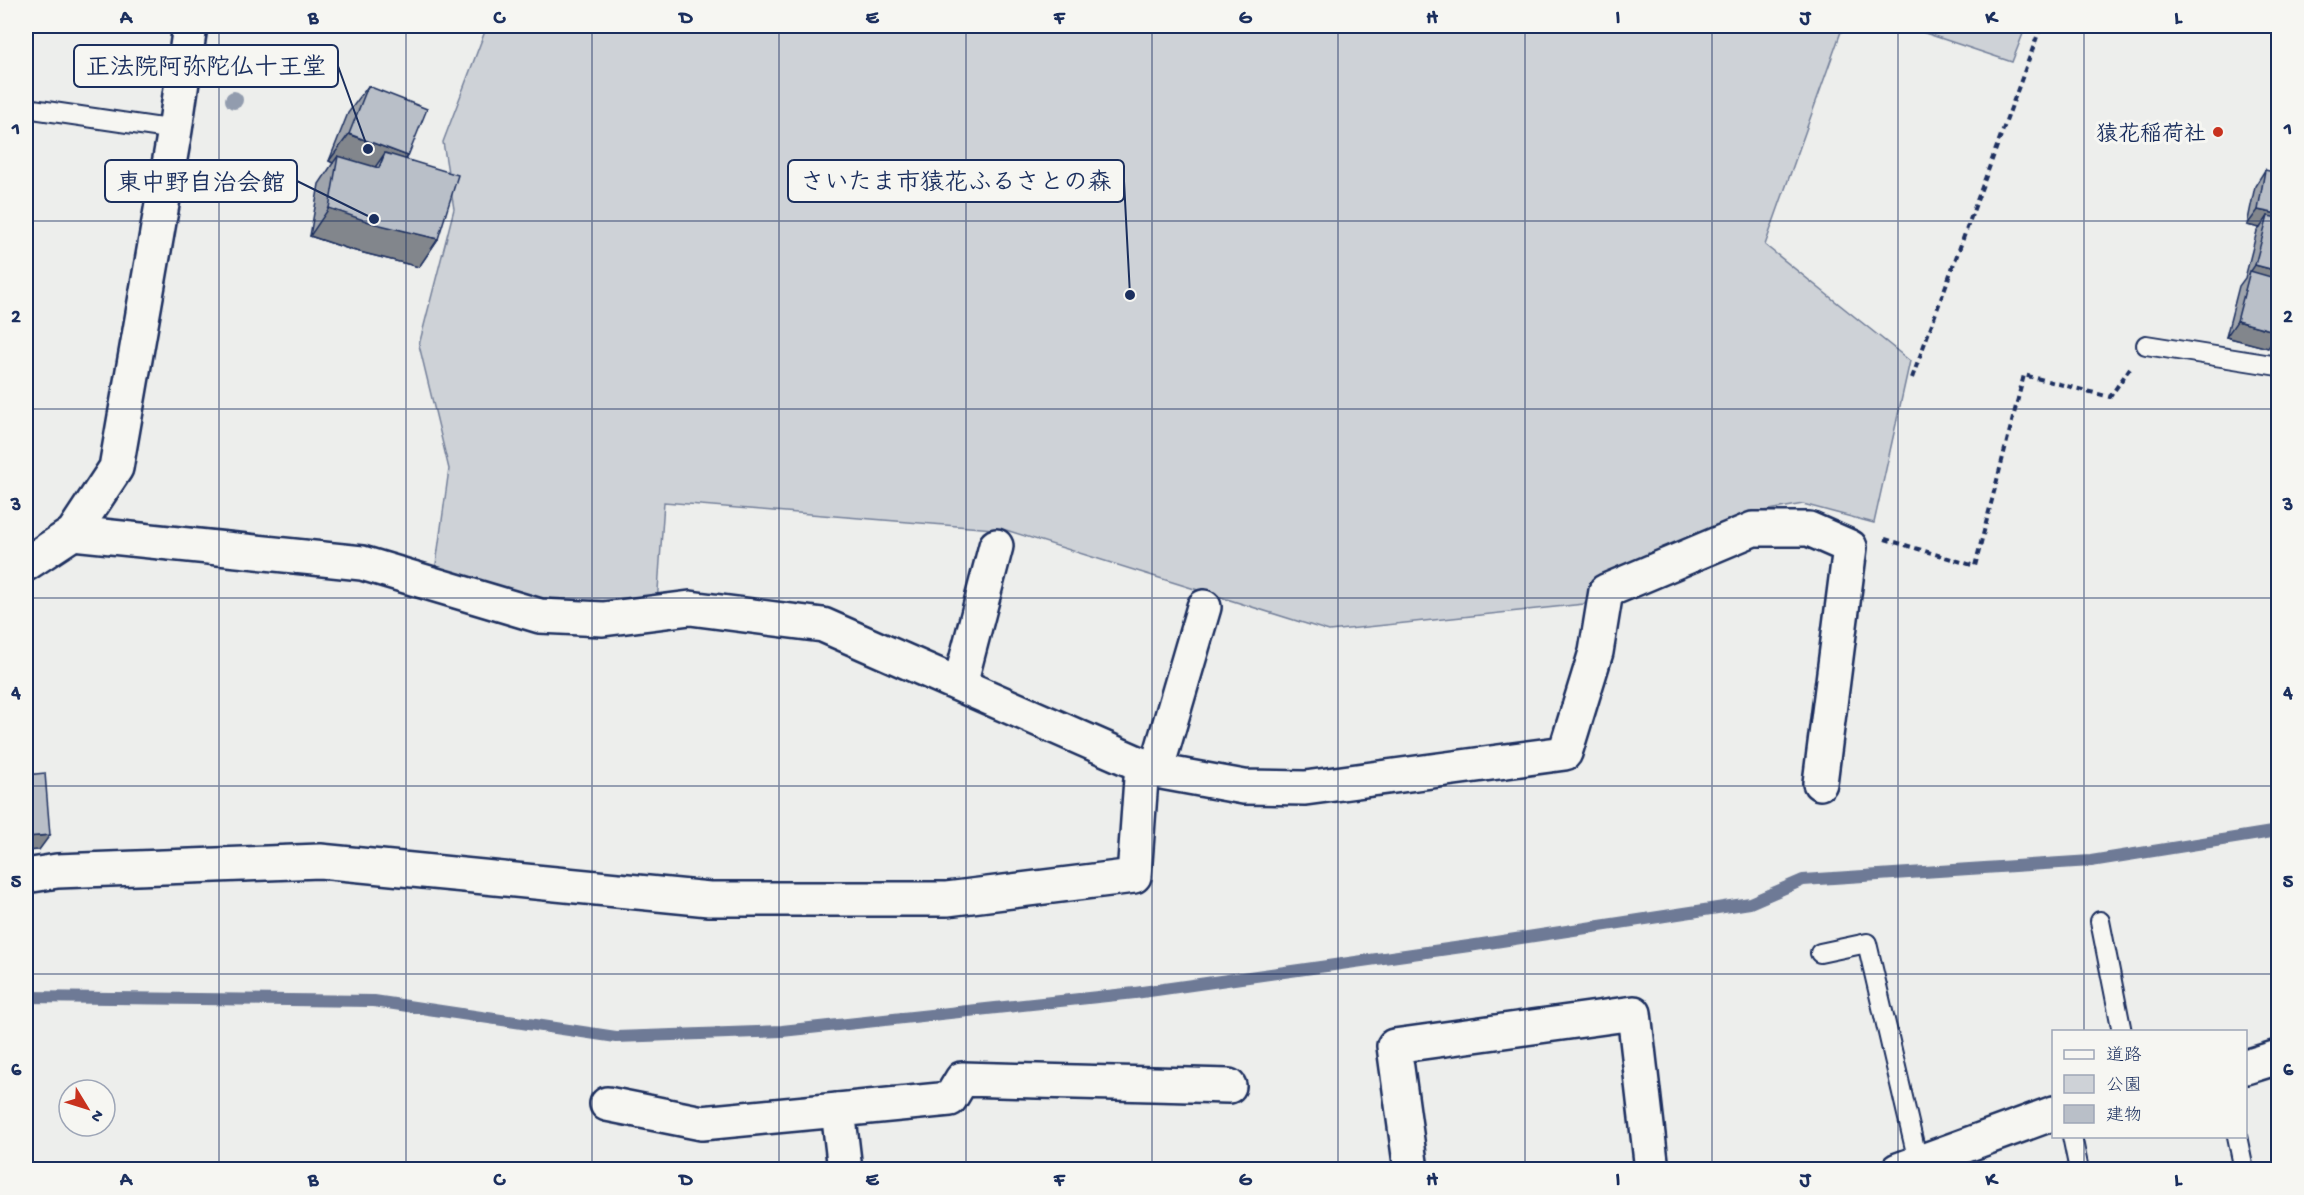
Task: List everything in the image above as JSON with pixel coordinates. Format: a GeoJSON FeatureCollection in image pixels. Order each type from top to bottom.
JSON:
{"type":"FeatureCollection","features":[{"type":"Feature","properties":{"kind":"street"},"geometry":{"type":"LineString","coordinates":[[26,564],[72,533],[116,468],[175,130],[190,26]]}},
{"type":"Feature","properties":{"kind":"street"},"geometry":{"type":"LineString","coordinates":[[72,533],[362,563],[540,616],[603,620],[690,608],[822,625],[1149,768],[1244,787],[1305,788],[1566,753],[1596,652],[1606,591],[1753,529],[1809,529],[1850,547],[1820,783]]}},
{"type":"Feature","properties":{"kind":"street"},"geometry":{"type":"LineString","coordinates":[[960,684],[996,546]]}},
{"type":"Feature","properties":{"kind":"street"},"geometry":{"type":"LineString","coordinates":[[26,876],[57,871],[320,861],[710,899],[947,899],[1134,876],[1149,768],[1203,607]]}},
{"type":"Feature","properties":{"kind":"street"},"geometry":{"type":"LineString","coordinates":[[1411,1170],[1394,1046],[1634,1013],[1653,1170]]}},
{"type":"Feature","properties":{"kind":"street"},"geometry":{"type":"LineString","coordinates":[[2247,1067],[2278,1058]]}},
{"type":"Feature","properties":{"kind":"street"},"geometry":{"type":"LineString","coordinates":[[608,1104],[702,1123],[950,1099],[962,1079],[1229,1086]]}},
{"type":"Feature","properties":{"kind":"street"},"geometry":{"type":"LineString","coordinates":[[838,1110],[845,1170]]}},
{"type":"Feature","properties":{"kind":"street"},"geometry":{"type":"LineString","coordinates":[[1912,1167],[2052,1114]]}},
{"type":"Feature","properties":{"kind":"lane"},"geometry":{"type":"LineString","coordinates":[[26,108],[175,130]]}},
{"type":"Feature","properties":{"kind":"lane"},"geometry":{"type":"LineString","coordinates":[[2146,345],[2278,366]]}},
{"type":"Feature","properties":{"kind":"lane"},"geometry":{"type":"LineString","coordinates":[[2100,921],[2122,1030]]}},
{"type":"Feature","properties":{"kind":"lane"},"geometry":{"type":"LineString","coordinates":[[1820,953],[1867,943],[1912,1167]]}},
{"type":"Feature","properties":{"kind":"lane"},"geometry":{"type":"LineString","coordinates":[[2072,1138],[2079,1170]]}},
{"type":"Feature","properties":{"kind":"lane"},"geometry":{"type":"LineString","coordinates":[[2237,1138],[2244,1170]]}},
{"type":"Feature","properties":{"kind":"path"},"geometry":{"type":"LineString","coordinates":[[1912,378],[2041,26]]}},
{"type":"Feature","properties":{"kind":"path"},"geometry":{"type":"LineString","coordinates":[[1877,537],[1975,566],[2024,375],[2110,397],[2146,345]]}},
{"type":"Feature","properties":{"kind":"green space"},"geometry":{"type":"Polygon","coordinates":[[[487,26],[1843,26],[1765,245],[1910,361],[1874,523],[1803,504],[1753,513],[1595,586],[1584,604],[1329,631],[1006,530],[664,502],[657,605],[543,600],[434,579],[449,469],[419,345],[454,209],[443,142],[487,26]]]}},
{"type":"Feature","properties":{"kind":"green space"},"geometry":{"type":"Polygon","coordinates":[[[1904,26],[2026,26],[2012,62],[1904,26]]]}},
{"type":"Feature","properties":{"kind":"building"},"geometry":{"type":"Polygon","coordinates":[[[368,86],[427,109],[408,156],[349,134],[368,86]]]}},
{"type":"Feature","properties":{"kind":"building"},"geometry":{"type":"Polygon","coordinates":[[[385,153],[458,175],[438,239],[372,223],[329,208],[338,156],[379,168],[385,153]]]}},
{"type":"Feature","properties":{"kind":"building"},"geometry":{"type":"Polygon","coordinates":[[[2265,170],[2278,173],[2278,214],[2258,210],[2265,170]]]}},
{"type":"Feature","properties":{"kind":"building"},"geometry":{"type":"Polygon","coordinates":[[[2268,216],[2278,218],[2278,271],[2255,265],[2268,216]]]}},
{"type":"Feature","properties":{"kind":"building"},"geometry":{"type":"Polygon","coordinates":[[[2250,271],[2278,279],[2278,332],[2237,321],[2250,271]]]}},
{"type":"Feature","properties":{"kind":"building"},"geometry":{"type":"Polygon","coordinates":[[[45,773],[50,835],[26,837],[26,775],[45,773]]]}},
{"type":"Feature","properties":{"kind":"waterway"},"geometry":{"type":"LineString","coordinates":[[26,997],[374,1001],[616,1037],[782,1031],[1135,993],[1469,946],[1750,903],[1803,880],[2091,861],[2278,831]]}},
{"type":"Feature","properties":{"kind":"place","name":"猿花稲荷社"},"geometry":{"type":"Point","coordinates":[2218,132]}},
{"type":"Feature","properties":{"kind":"place","name":"正法院阿弥陀仏十王堂"},"geometry":{"type":"Point","coordinates":[368,149]}},
{"type":"Feature","properties":{"kind":"place","name":"東中野自治会館"},"geometry":{"type":"Point","coordinates":[374,219]}},
{"type":"Feature","properties":{"kind":"place","name":"さいたま市猿花ふるさとの森"},"geometry":{"type":"Point","coordinates":[1130,295]}}]}
